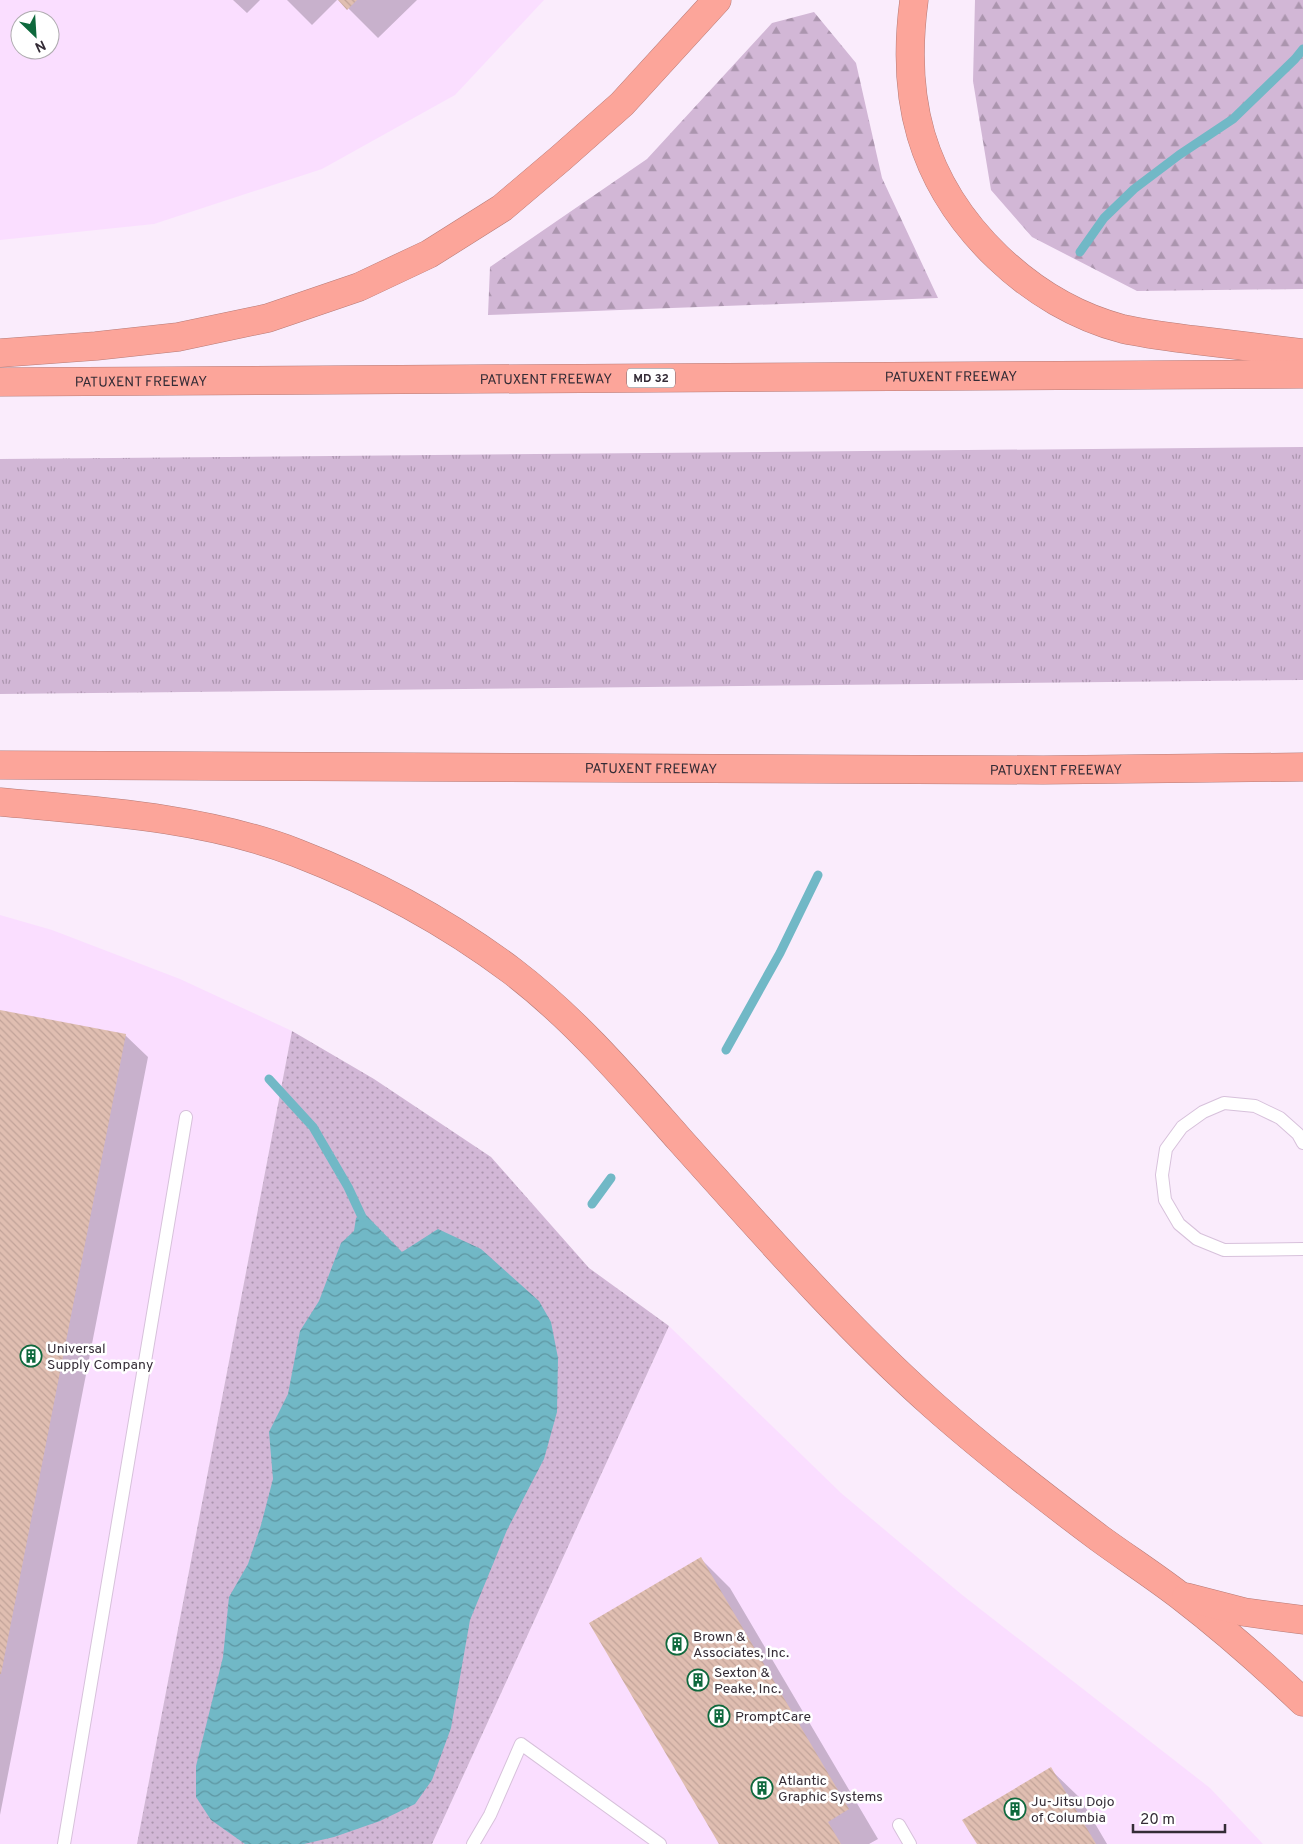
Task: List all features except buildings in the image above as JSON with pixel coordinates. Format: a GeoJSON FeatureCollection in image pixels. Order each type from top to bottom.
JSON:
{"type":"FeatureCollection","features":[{"type":"Feature","properties":{"kind":"highway"},"geometry":{"type":"LineString","coordinates":[[0,354],[178,337],[268,318],[359,288],[429,254],[502,208],[561,158],[622,104],[717,0]]}},
{"type":"Feature","properties":{"kind":"highway"},"geometry":{"type":"LineString","coordinates":[[914,0],[909,34],[911,85],[921,135],[939,179],[968,225],[995,255],[1034,287],[1080,314],[1123,329],[1303,353]]}},
{"type":"Feature","properties":{"kind":"highway","name":"PATUXENT FREEWAY"},"geometry":{"type":"LineString","coordinates":[[0,382],[1303,374]]}},
{"type":"Feature","properties":{"kind":"highway","name":"PATUXENT FREEWAY"},"geometry":{"type":"LineString","coordinates":[[0,765],[1043,770],[1303,767]]}},
{"type":"Feature","properties":{"kind":"highway"},"geometry":{"type":"LineString","coordinates":[[0,802],[152,818],[231,833],[295,852],[346,874],[447,927],[512,972],[572,1023],[842,1318],[934,1405],[1019,1476],[1092,1533],[1180,1595],[1303,1702]]}},
{"type":"Feature","properties":{"kind":"highway"},"geometry":{"type":"LineString","coordinates":[[1180,1595],[1244,1612],[1303,1620]]}},
{"type":"Feature","properties":{"kind":"lane"},"geometry":{"type":"LineString","coordinates":[[1303,1143],[1298,1134],[1280,1118],[1255,1106],[1224,1103],[1203,1112],[1182,1127],[1166,1149],[1162,1175],[1165,1200],[1179,1224],[1197,1239],[1224,1250],[1303,1249]]}},
{"type":"Feature","properties":{"kind":"lane"},"geometry":{"type":"LineString","coordinates":[[64,1844],[186,1117]]}},
{"type":"Feature","properties":{"kind":"lane"},"geometry":{"type":"LineString","coordinates":[[473,1844],[490,1815],[521,1744],[660,1844]]}},
{"type":"Feature","properties":{"kind":"lane"},"geometry":{"type":"LineString","coordinates":[[899,1825],[910,1844]]}},
{"type":"Feature","properties":{"kind":"shaded area"},"geometry":{"type":"Polygon","coordinates":[[[0,0],[544,0],[455,95],[322,169],[154,224],[0,240],[0,0]]]}},
{"type":"Feature","properties":{"kind":"shaded area"},"geometry":{"type":"Polygon","coordinates":[[[0,915],[52,930],[180,979],[292,1031],[137,1844],[0,1844],[0,915]]]}},
{"type":"Feature","properties":{"kind":"shaded area"},"geometry":{"type":"Polygon","coordinates":[[[669,1326],[841,1493],[961,1594],[1210,1788],[1263,1844],[432,1844],[669,1326]]]}},
{"type":"Feature","properties":{"kind":"green space"},"geometry":{"type":"Polygon","coordinates":[[[975,0],[1303,0],[1303,289],[1137,291],[1032,237],[991,190],[973,81],[975,0]]]}},
{"type":"Feature","properties":{"kind":"green space"},"geometry":{"type":"Polygon","coordinates":[[[814,12],[856,63],[882,178],[938,298],[488,315],[490,267],[647,159],[772,23],[814,12]]]}},
{"type":"Feature","properties":{"kind":"green space"},"geometry":{"type":"Polygon","coordinates":[[[1303,447],[1303,680],[0,694],[0,459],[1303,447]]]}},
{"type":"Feature","properties":{"kind":"green space"},"geometry":{"type":"Polygon","coordinates":[[[292,1031],[374,1079],[491,1157],[589,1268],[669,1326],[432,1844],[137,1844],[292,1031]]]}},
{"type":"Feature","properties":{"kind":"water"},"geometry":{"type":"Polygon","coordinates":[[[366,1215],[402,1252],[438,1229],[481,1249],[539,1301],[551,1322],[558,1358],[557,1412],[544,1459],[507,1530],[470,1620],[451,1728],[432,1780],[415,1804],[380,1821],[334,1837],[304,1844],[245,1844],[211,1820],[196,1797],[196,1766],[223,1657],[229,1597],[248,1564],[273,1479],[269,1432],[288,1394],[300,1331],[319,1301],[341,1243],[354,1231],[356,1218],[366,1215]]]}},
{"type":"Feature","properties":{"kind":"waterway"},"geometry":{"type":"LineString","coordinates":[[1080,252],[1104,218],[1134,189],[1179,155],[1233,119],[1303,49]]}},
{"type":"Feature","properties":{"kind":"waterway"},"geometry":{"type":"LineString","coordinates":[[726,1050],[780,953],[818,875]]}},
{"type":"Feature","properties":{"kind":"waterway"},"geometry":{"type":"LineString","coordinates":[[269,1079],[313,1127],[348,1187],[362,1217]]}},
{"type":"Feature","properties":{"kind":"waterway"},"geometry":{"type":"LineString","coordinates":[[592,1204],[611,1178]]}},
{"type":"Feature","properties":{"kind":"place","name":"Universal Supply Company"},"geometry":{"type":"Point","coordinates":[31,1356]}},
{"type":"Feature","properties":{"kind":"place","name":"Brown & Associates, Inc."},"geometry":{"type":"Point","coordinates":[677,1644]}},
{"type":"Feature","properties":{"kind":"place","name":"Sexton & Peake, Inc."},"geometry":{"type":"Point","coordinates":[698,1680]}},
{"type":"Feature","properties":{"kind":"place","name":"PromptCare"},"geometry":{"type":"Point","coordinates":[719,1716]}},
{"type":"Feature","properties":{"kind":"place","name":"Atlantic Graphic Systems"},"geometry":{"type":"Point","coordinates":[762,1788]}},
{"type":"Feature","properties":{"kind":"place","name":"Ju-Jitsu Dojo of Columbia"},"geometry":{"type":"Point","coordinates":[1015,1809]}}]}
